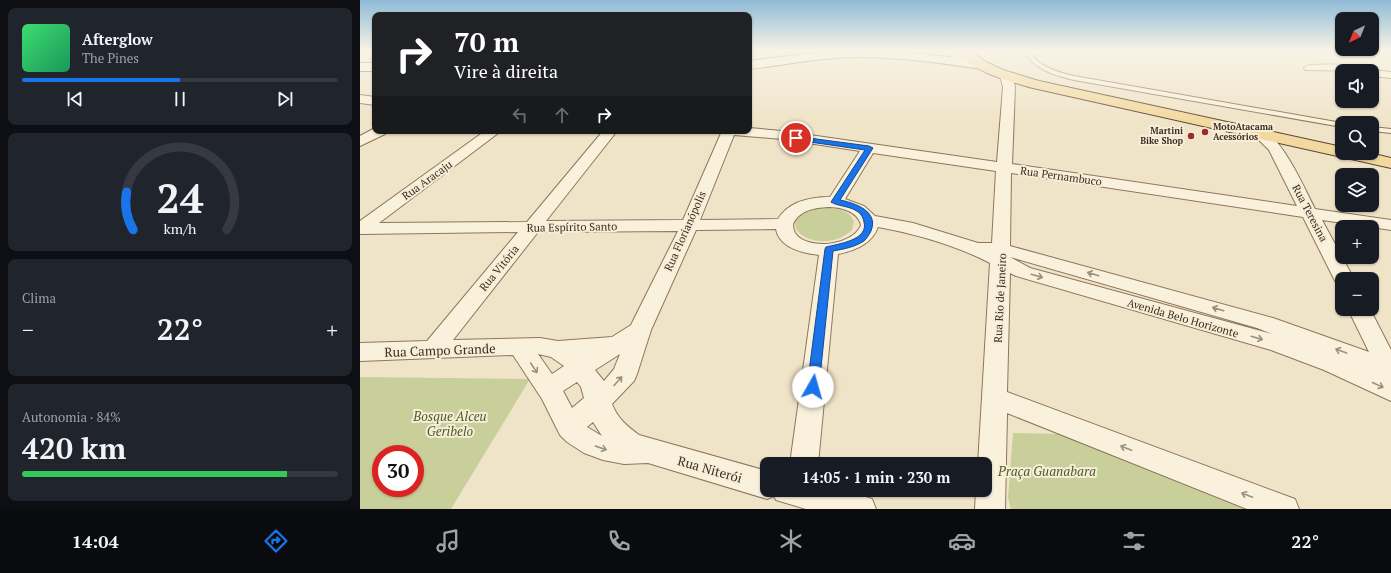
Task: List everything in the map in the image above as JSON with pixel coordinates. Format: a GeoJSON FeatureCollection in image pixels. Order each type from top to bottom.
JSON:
{"type":"FeatureCollection","features":[{"type":"Feature","properties":{"kind":"main road"},"geometry":{"type":"LineString","coordinates":[[998,75],[1008,81],[1031,83],[1335,150]]}},
{"type":"Feature","properties":{"kind":"main road"},"geometry":{"type":"LineString","coordinates":[[1020,75],[1038,80],[1335,144]]}},
{"type":"Feature","properties":{"kind":"main road"},"geometry":{"type":"LineString","coordinates":[[1379,153],[1391,156]]}},
{"type":"Feature","properties":{"kind":"main road"},"geometry":{"type":"LineString","coordinates":[[1378,160],[1391,163]]}},
{"type":"Feature","properties":{"kind":"street","name":"Rua Rio de Janeiro"},"geometry":{"type":"LineString","coordinates":[[990,509],[1008,81]]}},
{"type":"Feature","properties":{"kind":"street"},"geometry":{"type":"LineString","coordinates":[[360,99],[372,101]]}},
{"type":"Feature","properties":{"kind":"street","name":"Rua Pernambuco"},"geometry":{"type":"LineString","coordinates":[[752,133],[869,148],[1391,225]]}},
{"type":"Feature","properties":{"kind":"street"},"geometry":{"type":"LineString","coordinates":[[360,142],[375,134]]}},
{"type":"Feature","properties":{"kind":"street","name":"Rua Aracaju"},"geometry":{"type":"LineString","coordinates":[[360,229],[490,134]]}},
{"type":"Feature","properties":{"kind":"street","name":"Rua Vitória"},"geometry":{"type":"LineString","coordinates":[[433,350],[608,134]]}},
{"type":"Feature","properties":{"kind":"street","name":"Rua Florianópolis"},"geometry":{"type":"LineString","coordinates":[[569,427],[599,401],[625,374],[640,330],[689,226],[729,134]]}},
{"type":"Feature","properties":{"kind":"street","name":"Rua Teresina"},"geometry":{"type":"LineString","coordinates":[[1260,134],[1275,148],[1340,272]]}},
{"type":"Feature","properties":{"kind":"street"},"geometry":{"type":"LineString","coordinates":[[1275,148],[1294,141]]}},
{"type":"Feature","properties":{"kind":"street"},"geometry":{"type":"LineString","coordinates":[[835,202],[869,148]]}},
{"type":"Feature","properties":{"kind":"street"},"geometry":{"type":"LineString","coordinates":[[835,202],[849,204],[859,209],[867,216],[869,220],[868,230],[860,239],[846,246],[829,249],[815,249],[797,244],[786,235],[783,228],[788,216],[802,206],[814,203],[835,202]]}},
{"type":"Feature","properties":{"kind":"street","name":"Avenida Belo Horizonte"},"geometry":{"type":"LineString","coordinates":[[869,220],[907,227],[1001,256],[1030,256],[1265,323],[1390,370]]}},
{"type":"Feature","properties":{"kind":"street","name":"Rua Espírito Santo"},"geometry":{"type":"LineString","coordinates":[[360,229],[784,224]]}},
{"type":"Feature","properties":{"kind":"street"},"geometry":{"type":"LineString","coordinates":[[805,457],[829,249]]}},
{"type":"Feature","properties":{"kind":"street","name":"Avenida Belo Horizonte"},"geometry":{"type":"LineString","coordinates":[[1001,256],[1023,272],[1278,344],[1332,364],[1391,391]]}},
{"type":"Feature","properties":{"kind":"street"},"geometry":{"type":"LineString","coordinates":[[1363,316],[1390,370]]}},
{"type":"Feature","properties":{"kind":"street"},"geometry":{"type":"LineString","coordinates":[[520,347],[548,388],[640,330]]}},
{"type":"Feature","properties":{"kind":"street"},"geometry":{"type":"LineString","coordinates":[[558,350],[618,344]]}},
{"type":"Feature","properties":{"kind":"street","name":"Rua Campo Grande"},"geometry":{"type":"LineString","coordinates":[[360,352],[540,346],[558,350],[571,358],[592,383],[599,401]]}},
{"type":"Feature","properties":{"kind":"street","name":"Rua Niterói"},"geometry":{"type":"LineString","coordinates":[[548,388],[569,427],[583,440],[602,449],[625,453],[652,452]]}},
{"type":"Feature","properties":{"kind":"street"},"geometry":{"type":"LineString","coordinates":[[995,398],[1284,509]]}},
{"type":"Feature","properties":{"kind":"street","name":"Rua Niterói"},"geometry":{"type":"LineString","coordinates":[[599,401],[604,418],[614,432],[630,444],[652,452],[760,483]]}},
{"type":"Feature","properties":{"kind":"street"},"geometry":{"type":"LineString","coordinates":[[818,497],[861,509]]}},
{"type":"Feature","properties":{"kind":"lane"},"geometry":{"type":"LineString","coordinates":[[1068,75],[1092,82],[1335,124]]}},
{"type":"Feature","properties":{"kind":"lane"},"geometry":{"type":"LineString","coordinates":[[1379,130],[1391,131]]}},
{"type":"Feature","properties":{"kind":"green space"},"geometry":{"type":"Polygon","coordinates":[[[820,208],[835,209],[848,213],[854,221],[852,230],[839,238],[825,241],[813,240],[802,235],[796,229],[796,221],[803,214],[820,208]]]}},
{"type":"Feature","properties":{"kind":"green space","name":"Bosque Alceu Geribelo"},"geometry":{"type":"Polygon","coordinates":[[[360,377],[530,379],[451,509],[360,509],[360,377]]]}},
{"type":"Feature","properties":{"kind":"green space","name":"Praça Guanabara"},"geometry":{"type":"Polygon","coordinates":[[[1013,433],[1060,434],[1253,509],[1011,509],[1008,498],[1013,433]]]}},
{"type":"Feature","properties":{"kind":"place","name":"MotoAtacama Acessórios"},"geometry":{"type":"Point","coordinates":[1205,132]}},
{"type":"Feature","properties":{"kind":"place","name":"Martini Bike Shop"},"geometry":{"type":"Point","coordinates":[1191,136]}},
{"type":"Feature","properties":{"kind":"route"},"geometry":{"type":"LineString","coordinates":[[796,138],[869,148],[835,202],[849,204],[859,209],[867,216],[869,225],[865,234],[854,243],[829,249],[813,387]]}}]}
